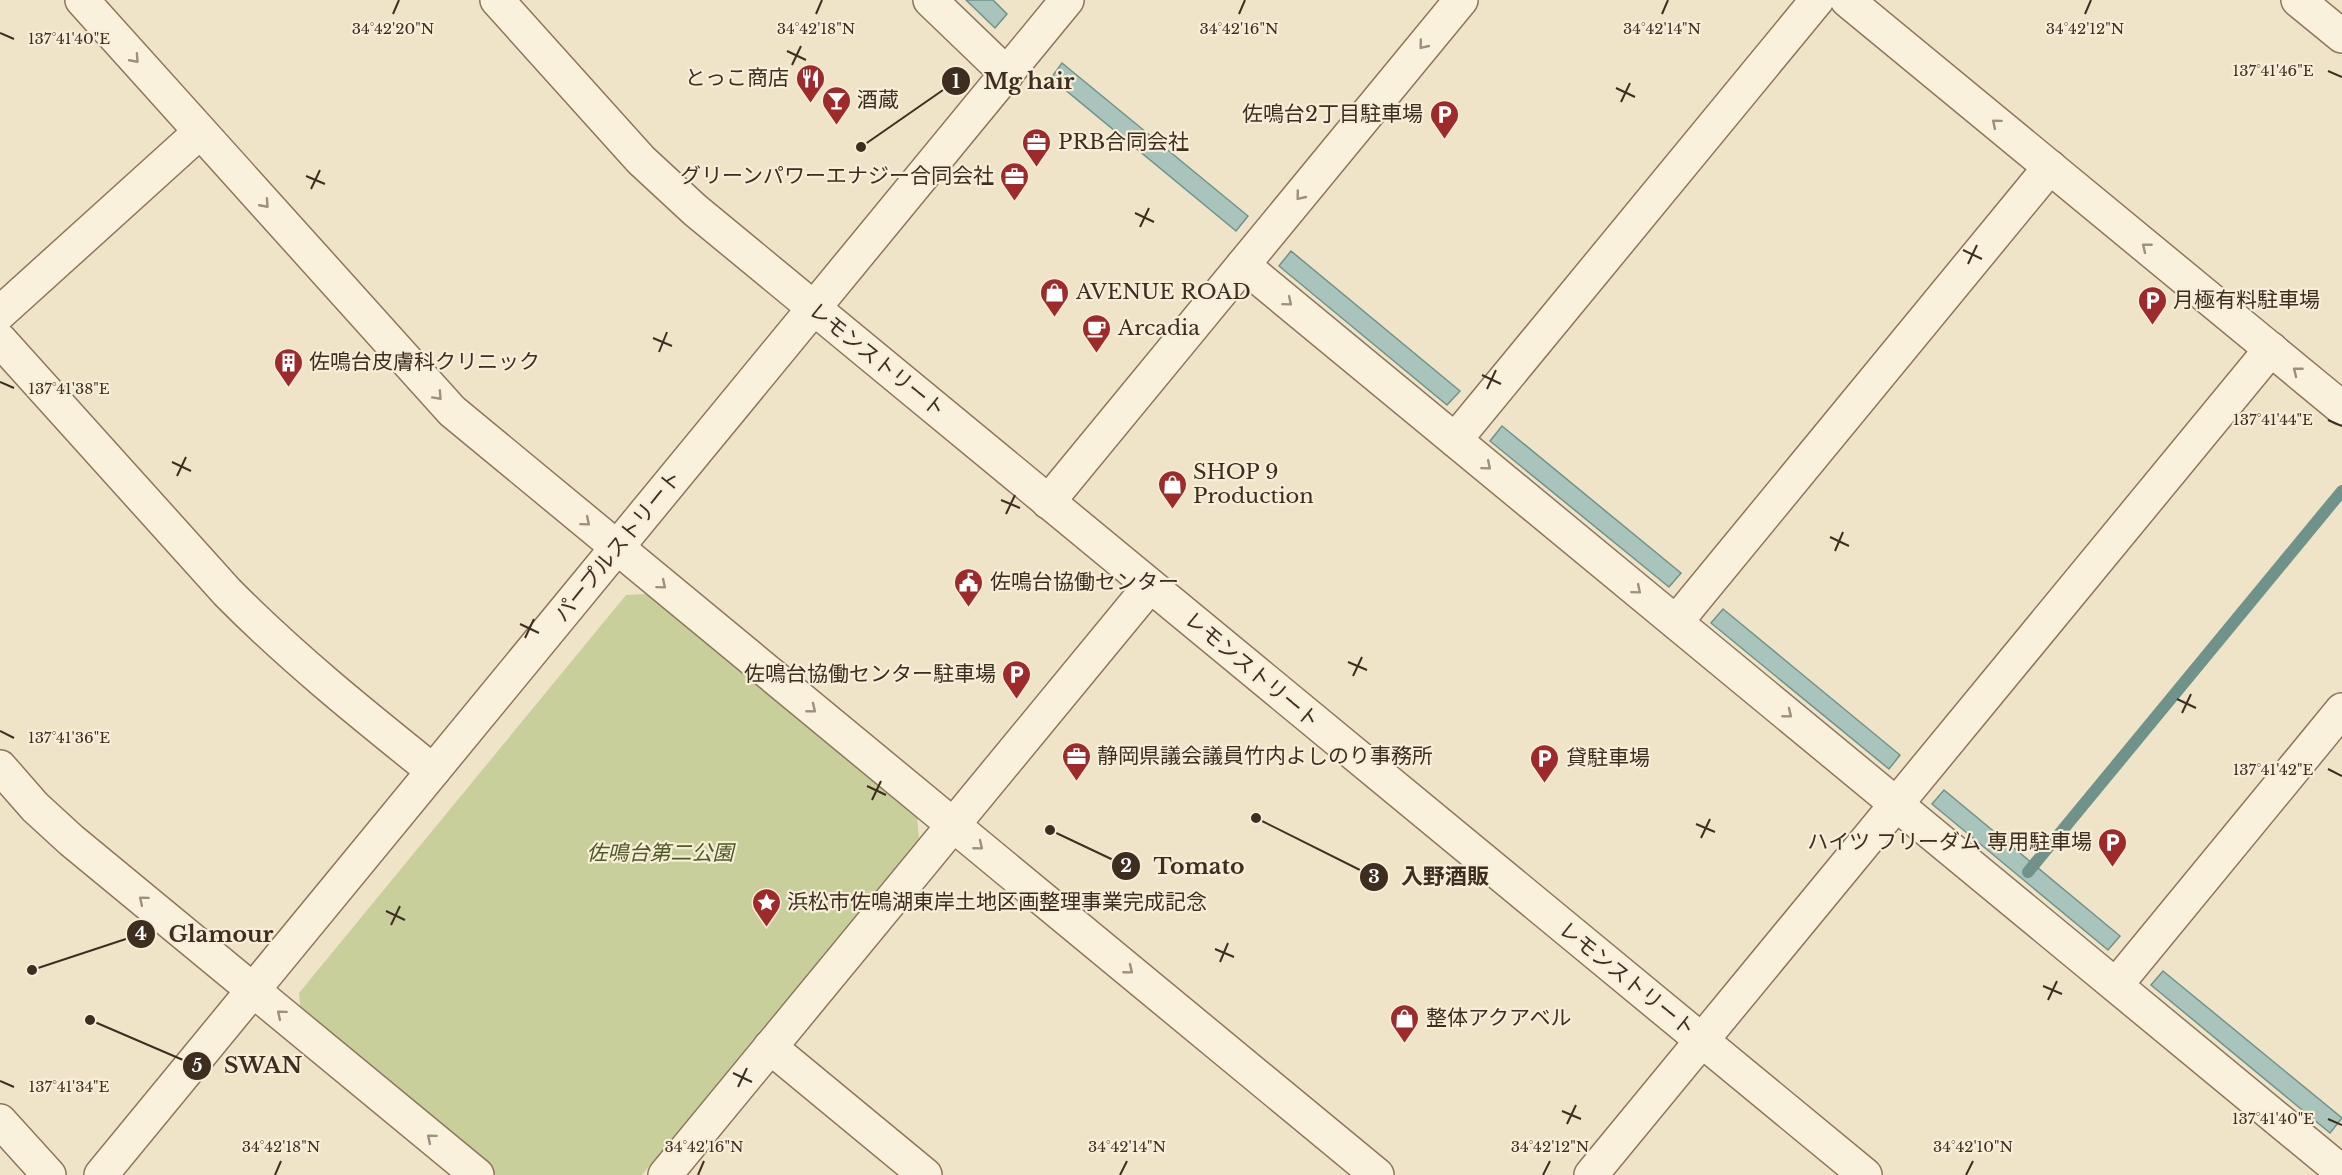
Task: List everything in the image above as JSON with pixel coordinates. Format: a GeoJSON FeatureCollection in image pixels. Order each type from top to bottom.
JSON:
{"type":"FeatureCollection","features":[{"type":"Feature","properties":{"kind":"street"},"geometry":{"type":"LineString","coordinates":[[82,0],[453,411],[1377,1175]]}},
{"type":"Feature","properties":{"kind":"street","name":"レモンストリート"},"geometry":{"type":"LineString","coordinates":[[497,0],[667,186],[1865,1175]]}},
{"type":"Feature","properties":{"kind":"street"},"geometry":{"type":"LineString","coordinates":[[930,0],[1007,74]]}},
{"type":"Feature","properties":{"kind":"street","name":"パープルストリート"},"geometry":{"type":"LineString","coordinates":[[101,1175],[1067,0]]}},
{"type":"Feature","properties":{"kind":"street"},"geometry":{"type":"LineString","coordinates":[[1048,502],[1461,0]]}},
{"type":"Feature","properties":{"kind":"street"},"geometry":{"type":"LineString","coordinates":[[1455,440],[1817,0]]}},
{"type":"Feature","properties":{"kind":"street"},"geometry":{"type":"LineString","coordinates":[[1847,0],[2342,408]]}},
{"type":"Feature","properties":{"kind":"street"},"geometry":{"type":"LineString","coordinates":[[2298,0],[2342,36]]}},
{"type":"Feature","properties":{"kind":"street"},"geometry":{"type":"LineString","coordinates":[[0,313],[200,132]]}},
{"type":"Feature","properties":{"kind":"street"},"geometry":{"type":"LineString","coordinates":[[1676,622],[2049,167]]}},
{"type":"Feature","properties":{"kind":"street"},"geometry":{"type":"LineString","coordinates":[[1243,265],[2337,1168]]}},
{"type":"Feature","properties":{"kind":"street"},"geometry":{"type":"LineString","coordinates":[[0,340],[219,583],[261,626],[297,660],[433,771]]}},
{"type":"Feature","properties":{"kind":"street"},"geometry":{"type":"LineString","coordinates":[[1591,1175],[2271,349]]}},
{"type":"Feature","properties":{"kind":"street"},"geometry":{"type":"LineString","coordinates":[[665,1175],[1150,586]]}},
{"type":"Feature","properties":{"kind":"street"},"geometry":{"type":"LineString","coordinates":[[2116,985],[2342,710]]}},
{"type":"Feature","properties":{"kind":"street"},"geometry":{"type":"LineString","coordinates":[[0,767],[52,824],[477,1175]]}},
{"type":"Feature","properties":{"kind":"street"},"geometry":{"type":"LineString","coordinates":[[770,1047],[925,1175]]}},
{"type":"Feature","properties":{"kind":"street"},"geometry":{"type":"LineString","coordinates":[[0,1121],[49,1175]]}},
{"type":"Feature","properties":{"kind":"green space","name":"佐鳴台第二公園"},"geometry":{"type":"Polygon","coordinates":[[[648,594],[917,815],[919,838],[642,1175],[496,1175],[301,1014],[299,993],[626,595],[648,594]]]}},
{"type":"Feature","properties":{"kind":"water"},"geometry":{"type":"Polygon","coordinates":[[[966,0],[993,0],[1007,14],[995,28],[966,0]]]}},
{"type":"Feature","properties":{"kind":"water"},"geometry":{"type":"Polygon","coordinates":[[[1062,63],[1248,216],[1236,231],[1051,78],[1062,63]]]}},
{"type":"Feature","properties":{"kind":"water"},"geometry":{"type":"Polygon","coordinates":[[[1291,251],[1460,391],[1447,405],[1279,266],[1291,251]]]}},
{"type":"Feature","properties":{"kind":"water"},"geometry":{"type":"Polygon","coordinates":[[[1502,426],[1681,573],[1669,587],[1490,441],[1502,426]]]}},
{"type":"Feature","properties":{"kind":"water"},"geometry":{"type":"Polygon","coordinates":[[[1723,609],[1900,755],[1889,769],[1711,623],[1723,609]]]}},
{"type":"Feature","properties":{"kind":"water"},"geometry":{"type":"Polygon","coordinates":[[[1944,790],[2120,936],[2108,950],[1932,804],[1944,790]]]}},
{"type":"Feature","properties":{"kind":"water"},"geometry":{"type":"Polygon","coordinates":[[[2163,971],[2342,1118],[2330,1133],[2151,985],[2163,971]]]}},
{"type":"Feature","properties":{"kind":"waterway"},"geometry":{"type":"LineString","coordinates":[[2028,872],[2342,491]]}},
{"type":"Feature","properties":{"kind":"place","name":"とっこ商店"},"geometry":{"type":"Point","coordinates":[810,104]}},
{"type":"Feature","properties":{"kind":"place","name":"酒蔵"},"geometry":{"type":"Point","coordinates":[836,126]}},
{"type":"Feature","properties":{"kind":"place","name":"佐鳴台2丁目駐車場"},"geometry":{"type":"Point","coordinates":[1444,140]}},
{"type":"Feature","properties":{"kind":"place","name":"Mg hair"},"geometry":{"type":"Point","coordinates":[861,147]}},
{"type":"Feature","properties":{"kind":"place","name":"PRB合同会社"},"geometry":{"type":"Point","coordinates":[1037,168]}},
{"type":"Feature","properties":{"kind":"place","name":"グリーンパワーエナジー合同会社"},"geometry":{"type":"Point","coordinates":[1015,202]}},
{"type":"Feature","properties":{"kind":"place","name":"AVENUE ROAD"},"geometry":{"type":"Point","coordinates":[1055,318]}},
{"type":"Feature","properties":{"kind":"place","name":"月極有料駐車場"},"geometry":{"type":"Point","coordinates":[2152,326]}},
{"type":"Feature","properties":{"kind":"place","name":"Arcadia"},"geometry":{"type":"Point","coordinates":[1097,354]}},
{"type":"Feature","properties":{"kind":"place","name":"佐鳴台皮膚科クリニック"},"geometry":{"type":"Point","coordinates":[288,388]}},
{"type":"Feature","properties":{"kind":"place","name":"SHOP 9 Production"},"geometry":{"type":"Point","coordinates":[1172,510]}},
{"type":"Feature","properties":{"kind":"place","name":"佐鳴台協働センター"},"geometry":{"type":"Point","coordinates":[969,608]}},
{"type":"Feature","properties":{"kind":"place","name":"佐鳴台協働センター駐車場"},"geometry":{"type":"Point","coordinates":[1017,700]}},
{"type":"Feature","properties":{"kind":"place","name":"静岡県議会議員竹内よしのり事務所"},"geometry":{"type":"Point","coordinates":[1076,782]}},
{"type":"Feature","properties":{"kind":"place","name":"貸駐車場"},"geometry":{"type":"Point","coordinates":[1545,784]}},
{"type":"Feature","properties":{"kind":"place","name":"入野酒販"},"geometry":{"type":"Point","coordinates":[1256,818]}},
{"type":"Feature","properties":{"kind":"place","name":"Tomato"},"geometry":{"type":"Point","coordinates":[1050,830]}},
{"type":"Feature","properties":{"kind":"place","name":"ハイツ フリーダム 専用駐車場"},"geometry":{"type":"Point","coordinates":[2113,868]}},
{"type":"Feature","properties":{"kind":"place","name":"浜松市佐鳴湖東岸土地区画整理事業完成記念"},"geometry":{"type":"Point","coordinates":[766,928]}},
{"type":"Feature","properties":{"kind":"place","name":"Glamour"},"geometry":{"type":"Point","coordinates":[32,970]}},
{"type":"Feature","properties":{"kind":"place","name":"SWAN"},"geometry":{"type":"Point","coordinates":[90,1020]}},
{"type":"Feature","properties":{"kind":"place","name":"整体アクアベル"},"geometry":{"type":"Point","coordinates":[1405,1044]}}]}
